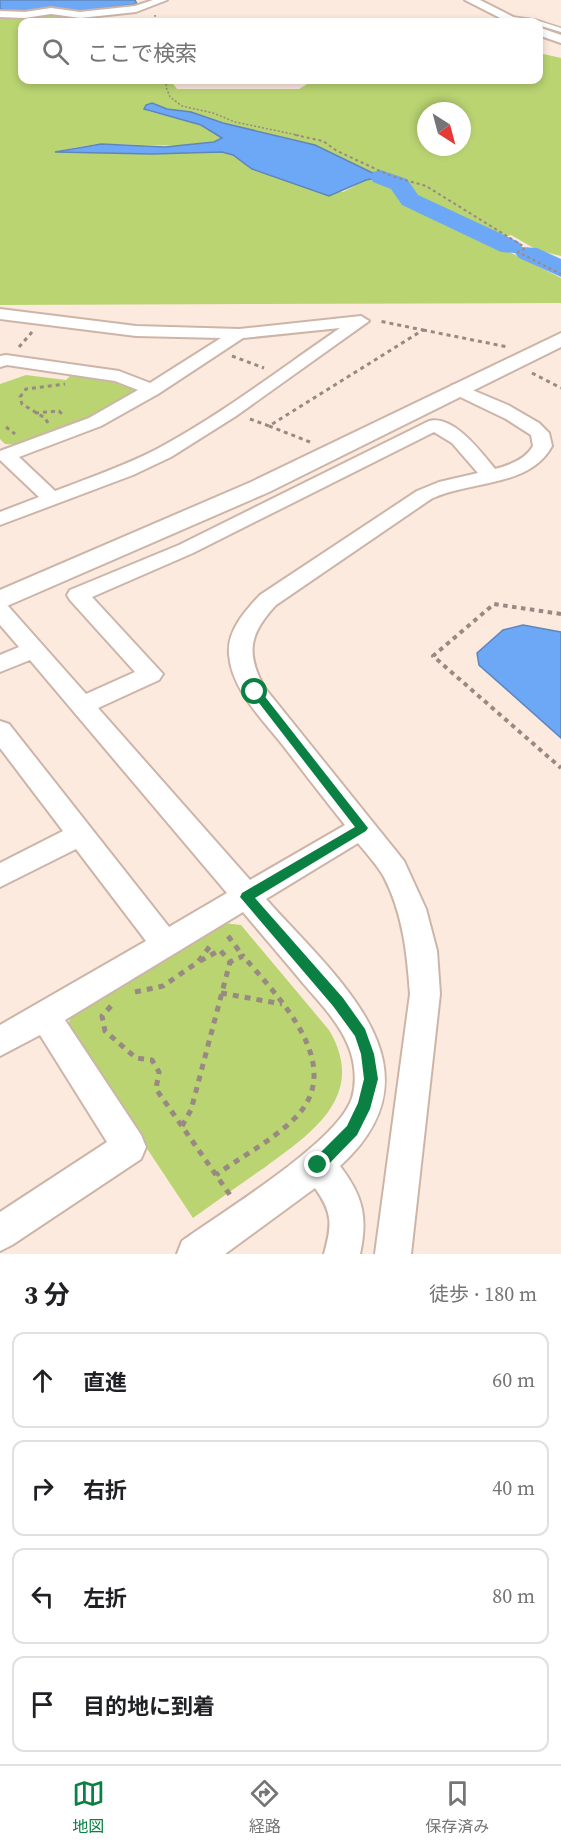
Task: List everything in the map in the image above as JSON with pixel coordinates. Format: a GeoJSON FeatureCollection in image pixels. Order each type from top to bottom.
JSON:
{"type":"FeatureCollection","features":[{"type":"Feature","properties":{"kind":"street"},"geometry":{"type":"LineString","coordinates":[[0,14],[25,15],[51,11],[80,15],[136,9],[162,0]]}},
{"type":"Feature","properties":{"kind":"street"},"geometry":{"type":"LineString","coordinates":[[471,0],[508,18]]}},
{"type":"Feature","properties":{"kind":"street"},"geometry":{"type":"LineString","coordinates":[[543,33],[561,39]]}},
{"type":"Feature","properties":{"kind":"street"},"geometry":{"type":"LineString","coordinates":[[0,314],[136,331],[239,334],[361,321]]}},
{"type":"Feature","properties":{"kind":"street"},"geometry":{"type":"LineString","coordinates":[[0,519],[126,471],[164,453],[230,412],[361,321]]}},
{"type":"Feature","properties":{"kind":"street"},"geometry":{"type":"LineString","coordinates":[[52,499],[3,452],[94,422],[152,390],[239,334]]}},
{"type":"Feature","properties":{"kind":"street"},"geometry":{"type":"LineString","coordinates":[[0,600],[153,535],[333,451],[539,350]]}},
{"type":"Feature","properties":{"kind":"street"},"geometry":{"type":"LineString","coordinates":[[3,361],[120,376],[152,390]]}},
{"type":"Feature","properties":{"kind":"street"},"geometry":{"type":"LineString","coordinates":[[393,1254],[425,994],[422,951],[412,909],[394,869],[255,692],[245,675],[240,657],[242,637],[250,618],[268,600],[424,495],[447,485],[490,477],[532,465],[542,458],[546,450],[545,442],[540,434],[458,389]]}},
{"type":"Feature","properties":{"kind":"street"},"geometry":{"type":"LineString","coordinates":[[82,706],[151,674],[78,595],[186,549],[435,425],[459,438],[490,477]]}},
{"type":"Feature","properties":{"kind":"street"},"geometry":{"type":"LineString","coordinates":[[0,611],[338,1002],[360,1033],[368,1054],[371,1079],[365,1104],[352,1131],[318,1165],[195,1254]]}},
{"type":"Feature","properties":{"kind":"street"},"geometry":{"type":"LineString","coordinates":[[0,664],[33,650]]}},
{"type":"Feature","properties":{"kind":"street"},"geometry":{"type":"LineString","coordinates":[[0,730],[165,944]]}},
{"type":"Feature","properties":{"kind":"street"},"geometry":{"type":"LineString","coordinates":[[0,1042],[362,828]]}},
{"type":"Feature","properties":{"kind":"street"},"geometry":{"type":"LineString","coordinates":[[0,876],[81,834]]}},
{"type":"Feature","properties":{"kind":"street"},"geometry":{"type":"LineString","coordinates":[[0,1233],[129,1147],[45,1016]]}},
{"type":"Feature","properties":{"kind":"street"},"geometry":{"type":"LineString","coordinates":[[318,1165],[342,1196],[349,1218],[342,1254]]}},
{"type":"Feature","properties":{"kind":"lane"},"geometry":{"type":"LineString","coordinates":[[543,25],[561,30]]}},
{"type":"Feature","properties":{"kind":"path"},"geometry":{"type":"LineString","coordinates":[[166,84],[170,97],[182,106],[213,113],[235,122],[323,141],[337,151],[391,176],[426,186],[523,246],[524,249],[518,252],[561,274]]}},
{"type":"Feature","properties":{"kind":"path"},"geometry":{"type":"LineString","coordinates":[[361,321],[369,318],[400,327],[539,350],[561,388]]}},
{"type":"Feature","properties":{"kind":"path"},"geometry":{"type":"LineString","coordinates":[[3,361],[44,319]]}},
{"type":"Feature","properties":{"kind":"path"},"geometry":{"type":"LineString","coordinates":[[269,426],[423,330]]}},
{"type":"Feature","properties":{"kind":"path"},"geometry":{"type":"LineString","coordinates":[[214,350],[284,375]]}},
{"type":"Feature","properties":{"kind":"path"},"geometry":{"type":"LineString","coordinates":[[26,389],[61,386],[82,371]]}},
{"type":"Feature","properties":{"kind":"path"},"geometry":{"type":"LineString","coordinates":[[28,382],[20,397],[22,404],[49,422],[41,431]]}},
{"type":"Feature","properties":{"kind":"path"},"geometry":{"type":"LineString","coordinates":[[34,413],[59,411],[62,414],[59,418]]}},
{"type":"Feature","properties":{"kind":"path"},"geometry":{"type":"LineString","coordinates":[[230,412],[333,451]]}},
{"type":"Feature","properties":{"kind":"path"},"geometry":{"type":"LineString","coordinates":[[6,427],[15,434],[21,435]]}},
{"type":"Feature","properties":{"kind":"path"},"geometry":{"type":"LineString","coordinates":[[561,614],[494,604],[433,656],[561,768]]}},
{"type":"Feature","properties":{"kind":"path"},"geometry":{"type":"LineString","coordinates":[[198,962],[208,947],[228,936],[247,897]]}},
{"type":"Feature","properties":{"kind":"path"},"geometry":{"type":"LineString","coordinates":[[216,1175],[301,1112],[310,1096],[316,1064],[303,1031],[228,936]]}},
{"type":"Feature","properties":{"kind":"path"},"geometry":{"type":"LineString","coordinates":[[127,995],[162,986],[220,950],[230,962]]}},
{"type":"Feature","properties":{"kind":"path"},"geometry":{"type":"LineString","coordinates":[[230,962],[243,956]]}},
{"type":"Feature","properties":{"kind":"path"},"geometry":{"type":"LineString","coordinates":[[182,1126],[191,1110],[230,962]]}},
{"type":"Feature","properties":{"kind":"path"},"geometry":{"type":"LineString","coordinates":[[222,993],[282,1004]]}},
{"type":"Feature","properties":{"kind":"path"},"geometry":{"type":"LineString","coordinates":[[117,1000],[102,1016],[105,1031],[136,1058],[152,1060],[159,1072],[156,1089],[246,1217]]}},
{"type":"Feature","properties":{"kind":"green space"},"geometry":{"type":"Polygon","coordinates":[[[54,13],[72,18],[18,18],[18,84],[173,84],[177,89],[299,89],[307,84],[543,84],[543,54],[561,58],[561,256],[537,250],[511,235],[490,242],[561,278],[561,303],[0,305],[0,14],[54,13]],[[151,103],[148,111],[201,125],[222,138],[200,144],[164,146],[101,144],[59,151],[152,154],[222,152],[233,154],[252,170],[343,192],[366,180],[367,170],[308,143],[223,123],[191,112],[167,109],[151,103]]]}},
{"type":"Feature","properties":{"kind":"green space"},"geometry":{"type":"Polygon","coordinates":[[[72,374],[111,379],[136,388],[135,394],[107,411],[18,445],[5,444],[0,439],[0,384],[26,375],[66,380],[72,374]]]}},
{"type":"Feature","properties":{"kind":"green space"},"geometry":{"type":"Polygon","coordinates":[[[224,923],[241,925],[329,1030],[339,1053],[342,1074],[338,1093],[329,1111],[316,1126],[282,1155],[193,1218],[67,1028],[71,1016],[224,923]]]}},
{"type":"Feature","properties":{"kind":"water"},"geometry":{"type":"Polygon","coordinates":[[[0,0],[135,0],[137,4],[74,12],[54,8],[24,13],[0,9],[0,0]]]}},
{"type":"Feature","properties":{"kind":"water"},"geometry":{"type":"Polygon","coordinates":[[[152,103],[167,109],[191,112],[223,123],[315,145],[381,177],[366,180],[329,196],[252,169],[233,155],[222,152],[152,154],[55,152],[101,144],[165,147],[214,142],[222,138],[201,125],[144,109],[146,105],[152,103]]]}},
{"type":"Feature","properties":{"kind":"water"},"geometry":{"type":"Polygon","coordinates":[[[523,625],[561,632],[561,738],[479,665],[477,653],[503,630],[523,625]]]}},
{"type":"Feature","properties":{"kind":"waterway"},"geometry":{"type":"LineString","coordinates":[[381,177],[399,184],[410,200],[510,247]]}},
{"type":"Feature","properties":{"kind":"waterway"},"geometry":{"type":"LineString","coordinates":[[528,253],[561,269]]}},
{"type":"Feature","properties":{"kind":"route"},"geometry":{"type":"LineString","coordinates":[[255,692],[362,828],[247,897],[338,1002],[360,1033],[368,1054],[371,1079],[365,1104],[352,1131],[318,1165]]}}]}
